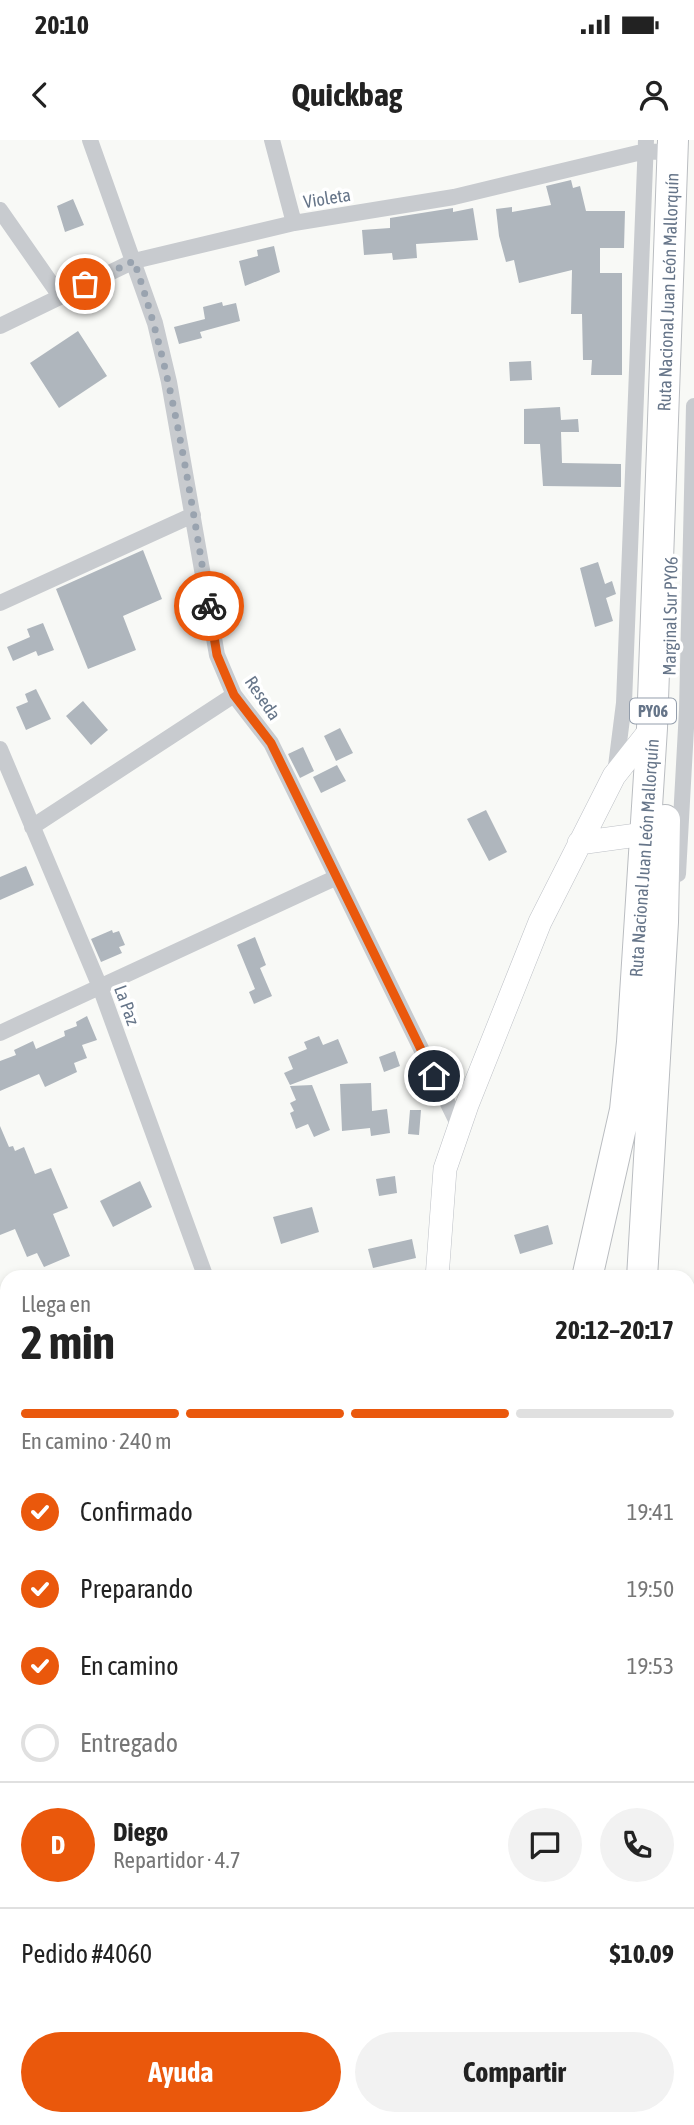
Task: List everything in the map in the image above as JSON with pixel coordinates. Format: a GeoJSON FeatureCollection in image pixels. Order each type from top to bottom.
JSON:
{"type":"FeatureCollection","features":[{"type":"Feature","properties":{"kind":"highway","name":"Ruta Nacional Juan León Mallorquín"},"geometry":{"type":"LineString","coordinates":[[589,1270],[625,1110],[655,833],[652,729],[665,145]]}},
{"type":"Feature","properties":{"kind":"highway","name":"Ruta Nacional Juan León Mallorquín"},"geometry":{"type":"LineString","coordinates":[[642,1270],[655,1035],[655,833],[665,145]]}},
{"type":"Feature","properties":{"kind":"highway"},"geometry":{"type":"LineString","coordinates":[[648,1137],[657,1197],[659,1270]]}},
{"type":"Feature","properties":{"kind":"main road"},"geometry":{"type":"LineString","coordinates":[[438,1270],[445,1169],[459,1126],[540,922],[614,776],[652,729]]}},
{"type":"Feature","properties":{"kind":"main road"},"geometry":{"type":"LineString","coordinates":[[579,844],[655,833]]}},
{"type":"Feature","properties":{"kind":"street","name":"Reseda"},"geometry":{"type":"LineString","coordinates":[[90,140],[134,261],[164,358],[217,655],[234,695],[271,743],[459,1126]]}},
{"type":"Feature","properties":{"kind":"street"},"geometry":{"type":"LineString","coordinates":[[272,140],[294,222]]}},
{"type":"Feature","properties":{"kind":"street","name":"Violeta"},"geometry":{"type":"LineString","coordinates":[[0,326],[134,261],[294,222],[454,197],[665,145]]}},
{"type":"Feature","properties":{"kind":"street"},"geometry":{"type":"LineString","coordinates":[[614,776],[624,703],[665,145]]}},
{"type":"Feature","properties":{"kind":"street"},"geometry":{"type":"LineString","coordinates":[[0,210],[60,296]]}},
{"type":"Feature","properties":{"kind":"street","name":"Marginal Sur PY06"},"geometry":{"type":"LineString","coordinates":[[655,1035],[672,948],[677,900],[687,710],[694,406]]}},
{"type":"Feature","properties":{"kind":"street"},"geometry":{"type":"LineString","coordinates":[[0,603],[193,515]]}},
{"type":"Feature","properties":{"kind":"street"},"geometry":{"type":"LineString","coordinates":[[32,827],[234,695]]}},
{"type":"Feature","properties":{"kind":"street","name":"La Paz"},"geometry":{"type":"LineString","coordinates":[[0,749],[100,987],[203,1270]]}},
{"type":"Feature","properties":{"kind":"street"},"geometry":{"type":"LineString","coordinates":[[0,1033],[335,878]]}},
{"type":"Feature","properties":{"kind":"building"},"geometry":{"type":"Polygon","coordinates":[[[571,180],[573,188],[580,186],[586,211],[625,211],[624,248],[600,248],[600,273],[622,273],[622,375],[591,375],[592,360],[583,360],[582,314],[571,314],[572,270],[519,283],[514,260],[506,262],[499,236],[496,209],[512,207],[512,212],[551,205],[546,186],[571,180]]]}},
{"type":"Feature","properties":{"kind":"building"},"geometry":{"type":"Polygon","coordinates":[[[73,199],[84,225],[65,232],[57,206],[73,199]]]}},
{"type":"Feature","properties":{"kind":"building"},"geometry":{"type":"Polygon","coordinates":[[[453,208],[453,212],[473,208],[478,240],[416,244],[417,258],[393,260],[392,253],[364,255],[362,230],[390,228],[390,218],[453,208]]]}},
{"type":"Feature","properties":{"kind":"building"},"geometry":{"type":"Polygon","coordinates":[[[274,246],[280,272],[245,286],[239,261],[258,256],[257,250],[274,246]]]}},
{"type":"Feature","properties":{"kind":"building"},"geometry":{"type":"Polygon","coordinates":[[[222,302],[223,306],[236,303],[240,321],[200,332],[202,338],[179,344],[174,327],[205,319],[203,307],[222,302]]]}},
{"type":"Feature","properties":{"kind":"building"},"geometry":{"type":"Polygon","coordinates":[[[78,331],[107,376],[59,408],[30,363],[78,331]]]}},
{"type":"Feature","properties":{"kind":"building"},"geometry":{"type":"Polygon","coordinates":[[[531,361],[532,380],[510,381],[509,362],[531,361]]]}},
{"type":"Feature","properties":{"kind":"building"},"geometry":{"type":"Polygon","coordinates":[[[560,407],[561,420],[578,419],[579,432],[561,432],[562,463],[621,464],[621,487],[543,486],[540,444],[524,444],[524,409],[560,407]]]}},
{"type":"Feature","properties":{"kind":"building"},"geometry":{"type":"Polygon","coordinates":[[[143,550],[162,599],[123,616],[136,650],[88,669],[56,589],[143,550]]]}},
{"type":"Feature","properties":{"kind":"building"},"geometry":{"type":"Polygon","coordinates":[[[598,562],[605,584],[612,581],[616,594],[606,598],[613,621],[595,627],[580,568],[598,562]]]}},
{"type":"Feature","properties":{"kind":"building"},"geometry":{"type":"Polygon","coordinates":[[[43,623],[54,650],[38,656],[36,651],[13,661],[7,647],[30,637],[27,629],[43,623]]]}},
{"type":"Feature","properties":{"kind":"building"},"geometry":{"type":"Polygon","coordinates":[[[36,689],[51,719],[26,730],[16,707],[28,702],[25,694],[36,689]]]}},
{"type":"Feature","properties":{"kind":"building"},"geometry":{"type":"Polygon","coordinates":[[[83,701],[108,730],[91,745],[66,716],[83,701]]]}},
{"type":"Feature","properties":{"kind":"building"},"geometry":{"type":"Polygon","coordinates":[[[340,728],[353,753],[336,761],[324,736],[340,728]]]}},
{"type":"Feature","properties":{"kind":"building"},"geometry":{"type":"Polygon","coordinates":[[[303,747],[314,771],[300,778],[288,754],[303,747]]]}},
{"type":"Feature","properties":{"kind":"building"},"geometry":{"type":"Polygon","coordinates":[[[337,765],[346,781],[321,793],[313,777],[337,765]]]}},
{"type":"Feature","properties":{"kind":"building"},"geometry":{"type":"Polygon","coordinates":[[[486,810],[507,852],[489,861],[467,819],[486,810]]]}},
{"type":"Feature","properties":{"kind":"building"},"geometry":{"type":"Polygon","coordinates":[[[26,866],[34,885],[0,900],[0,877],[26,866]]]}},
{"type":"Feature","properties":{"kind":"building"},"geometry":{"type":"Polygon","coordinates":[[[112,930],[113,933],[119,931],[125,945],[119,947],[122,953],[101,962],[91,939],[112,930]]]}},
{"type":"Feature","properties":{"kind":"building"},"geometry":{"type":"Polygon","coordinates":[[[255,937],[266,965],[260,968],[272,996],[254,1004],[249,992],[255,989],[237,945],[255,937]]]}},
{"type":"Feature","properties":{"kind":"building"},"geometry":{"type":"Polygon","coordinates":[[[87,1016],[97,1040],[82,1045],[87,1058],[74,1063],[77,1072],[45,1087],[39,1074],[0,1091],[0,1061],[16,1055],[14,1050],[33,1041],[36,1049],[65,1036],[64,1031],[77,1026],[76,1022],[87,1016]]]}},
{"type":"Feature","properties":{"kind":"building"},"geometry":{"type":"Polygon","coordinates":[[[319,1036],[323,1045],[338,1039],[348,1063],[290,1085],[284,1073],[293,1069],[288,1057],[307,1049],[304,1042],[319,1036]]]}},
{"type":"Feature","properties":{"kind":"building"},"geometry":{"type":"Polygon","coordinates":[[[395,1051],[400,1066],[384,1072],[379,1057],[395,1051]]]}},
{"type":"Feature","properties":{"kind":"building"},"geometry":{"type":"Polygon","coordinates":[[[371,1083],[372,1111],[387,1109],[390,1133],[371,1136],[370,1128],[342,1131],[340,1084],[371,1083]]]}},
{"type":"Feature","properties":{"kind":"building"},"geometry":{"type":"Polygon","coordinates":[[[312,1085],[330,1130],[314,1137],[308,1124],[296,1129],[290,1113],[294,1111],[290,1103],[296,1100],[290,1086],[312,1085]]]}},
{"type":"Feature","properties":{"kind":"building"},"geometry":{"type":"Polygon","coordinates":[[[410,1110],[421,1110],[419,1135],[408,1134],[410,1110]]]}},
{"type":"Feature","properties":{"kind":"building"},"geometry":{"type":"Polygon","coordinates":[[[0,1126],[9,1147],[13,1146],[15,1151],[24,1147],[35,1174],[51,1168],[68,1208],[53,1214],[70,1256],[44,1267],[37,1253],[27,1257],[15,1229],[0,1235],[0,1126]]]}},
{"type":"Feature","properties":{"kind":"building"},"geometry":{"type":"Polygon","coordinates":[[[395,1176],[397,1193],[379,1196],[376,1179],[395,1176]]]}},
{"type":"Feature","properties":{"kind":"building"},"geometry":{"type":"Polygon","coordinates":[[[140,1181],[152,1207],[113,1227],[100,1201],[140,1181]]]}},
{"type":"Feature","properties":{"kind":"building"},"geometry":{"type":"Polygon","coordinates":[[[312,1207],[319,1232],[281,1244],[273,1217],[312,1207]]]}},
{"type":"Feature","properties":{"kind":"building"},"geometry":{"type":"Polygon","coordinates":[[[548,1225],[553,1244],[520,1254],[514,1235],[548,1225]]]}},
{"type":"Feature","properties":{"kind":"building"},"geometry":{"type":"Polygon","coordinates":[[[412,1239],[416,1258],[373,1268],[368,1249],[412,1239]]]}},
{"type":"Feature","properties":{"kind":"way so far"},"geometry":{"type":"LineString","coordinates":[[85,284],[134,261],[155,323],[169,382],[209,606]]}},
{"type":"Feature","properties":{"kind":"route"},"geometry":{"type":"LineString","coordinates":[[209,606],[217,655],[234,695],[271,743],[434,1076]]}}]}
